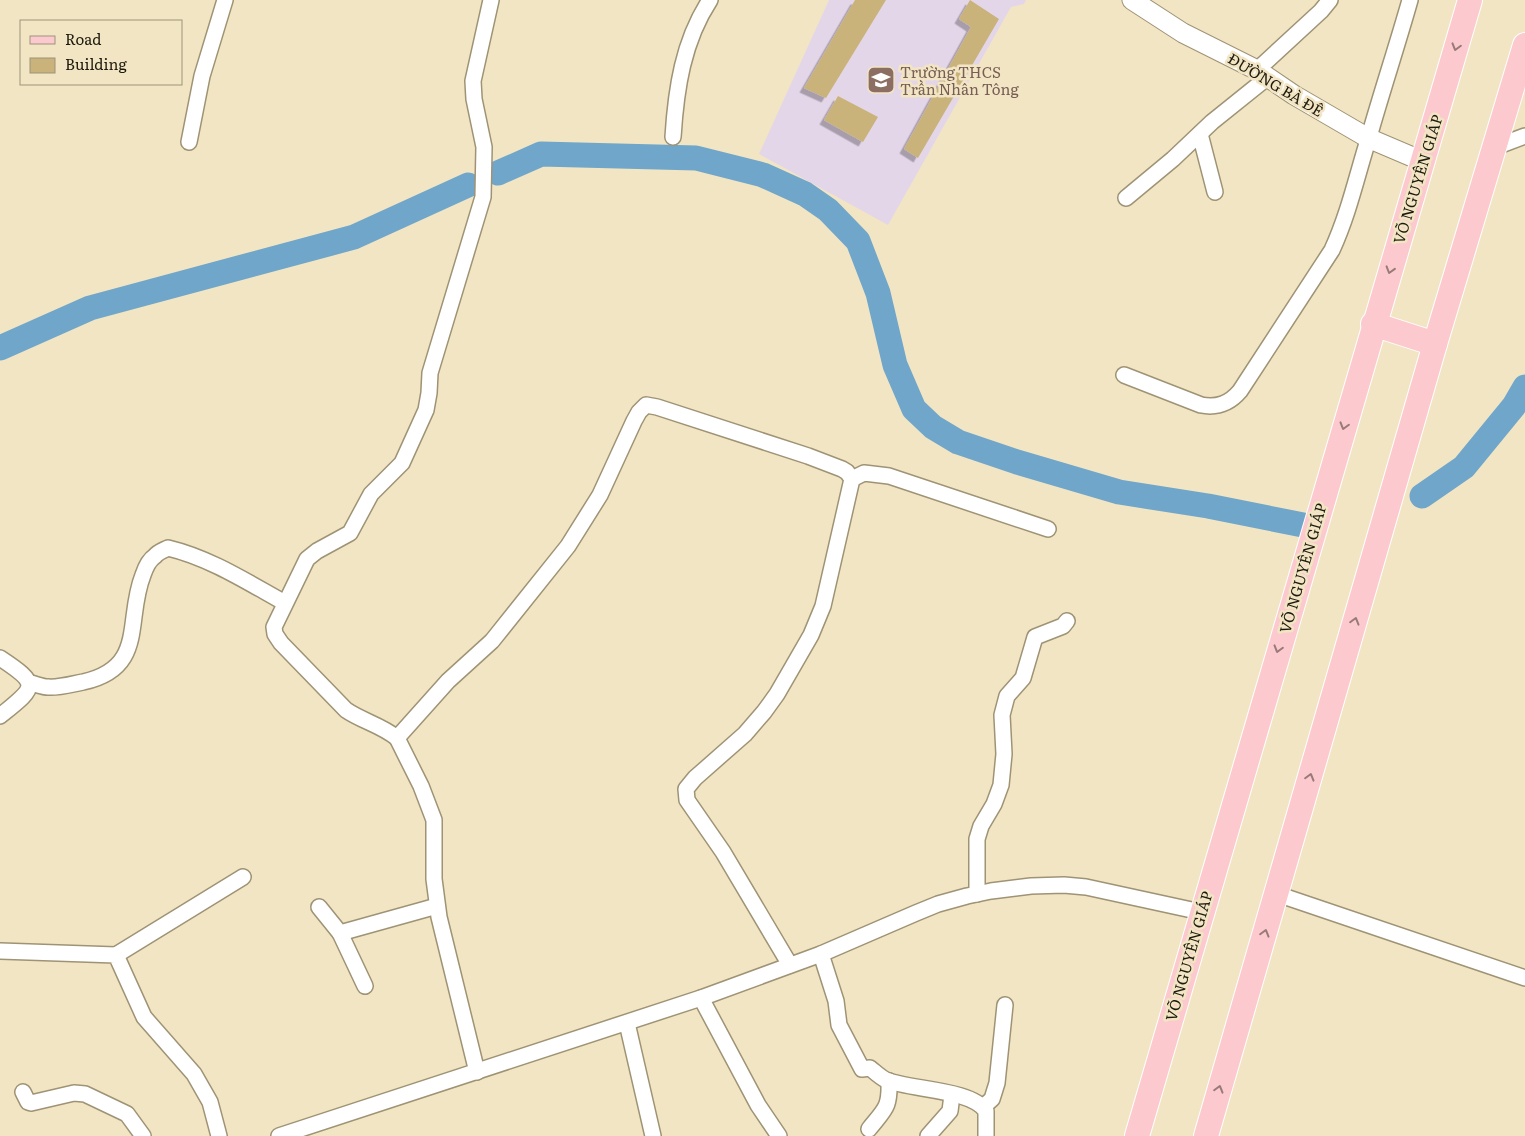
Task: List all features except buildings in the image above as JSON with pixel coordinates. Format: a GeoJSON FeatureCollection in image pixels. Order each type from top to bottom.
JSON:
{"type":"FeatureCollection","features":[{"type":"Feature","properties":{"kind":"main road","name":"VÕ NGUYÊN GIÁP"},"geometry":{"type":"LineString","coordinates":[[1137,1136],[1373,324],[1470,0]]}},
{"type":"Feature","properties":{"kind":"main road"},"geometry":{"type":"LineString","coordinates":[[1206,1136],[1435,344],[1525,45]]}},
{"type":"Feature","properties":{"kind":"main road"},"geometry":{"type":"LineString","coordinates":[[1373,324],[1435,344]]}},
{"type":"Feature","properties":{"kind":"street"},"geometry":{"type":"LineString","coordinates":[[189,142],[202,76],[225,0]]}},
{"type":"Feature","properties":{"kind":"street"},"geometry":{"type":"LineString","coordinates":[[477,1072],[442,934],[434,879],[434,820],[420,786],[396,738],[382,728],[346,710],[281,643],[275,634],[274,627],[307,559],[316,551],[350,533],[371,494],[402,463],[426,410],[430,393],[430,373],[483,197],[484,147],[474,99],[473,81],[491,0]]}},
{"type":"Feature","properties":{"kind":"street"},"geometry":{"type":"LineString","coordinates":[[673,137],[675,102],[682,67],[691,39],[710,0]]}},
{"type":"Feature","properties":{"kind":"street","name":"ĐƯỜNG BÀ ĐÊ"},"geometry":{"type":"LineString","coordinates":[[1132,0],[1183,34],[1263,73],[1294,94],[1368,138],[1422,161]]}},
{"type":"Feature","properties":{"kind":"street"},"geometry":{"type":"LineString","coordinates":[[1126,198],[1200,134],[1263,73],[1330,0]]}},
{"type":"Feature","properties":{"kind":"street"},"geometry":{"type":"LineString","coordinates":[[1124,375],[1200,405],[1217,406],[1227,403],[1234,398],[1332,250],[1342,228],[1410,0]]}},
{"type":"Feature","properties":{"kind":"street"},"geometry":{"type":"LineString","coordinates":[[1200,134],[1215,192]]}},
{"type":"Feature","properties":{"kind":"street"},"geometry":{"type":"LineString","coordinates":[[1493,148],[1525,136]]}},
{"type":"Feature","properties":{"kind":"street"},"geometry":{"type":"LineString","coordinates":[[396,738],[448,680],[492,641],[568,546],[597,501],[634,421],[642,408],[657,406],[842,469],[852,479],[825,598],[810,635],[777,694],[764,712],[745,734],[694,778],[686,789],[687,800],[723,852],[790,965]]}},
{"type":"Feature","properties":{"kind":"street"},"geometry":{"type":"LineString","coordinates":[[852,479],[864,473],[889,476],[1048,529]]}},
{"type":"Feature","properties":{"kind":"street"},"geometry":{"type":"LineString","coordinates":[[0,658],[22,672],[30,683],[48,687],[71,685],[92,680],[110,671],[126,655],[139,584],[145,568],[154,556],[168,548],[188,552],[222,568],[285,603]]}},
{"type":"Feature","properties":{"kind":"street"},"geometry":{"type":"LineString","coordinates":[[977,894],[977,838],[1001,785],[1004,754],[1002,715],[1007,696],[1023,678],[1035,637],[1064,626],[1067,621]]}},
{"type":"Feature","properties":{"kind":"street"},"geometry":{"type":"LineString","coordinates":[[0,716],[24,696],[30,683]]}},
{"type":"Feature","properties":{"kind":"street"},"geometry":{"type":"LineString","coordinates":[[0,951],[116,955],[243,877]]}},
{"type":"Feature","properties":{"kind":"street"},"geometry":{"type":"LineString","coordinates":[[279,1136],[701,998],[821,954],[938,904],[977,894],[1031,886],[1064,885],[1094,889],[1201,912]]}},
{"type":"Feature","properties":{"kind":"street"},"geometry":{"type":"LineString","coordinates":[[1277,894],[1525,978]]}},
{"type":"Feature","properties":{"kind":"street"},"geometry":{"type":"LineString","coordinates":[[319,906],[340,933],[365,986]]}},
{"type":"Feature","properties":{"kind":"street"},"geometry":{"type":"LineString","coordinates":[[340,933],[437,906]]}},
{"type":"Feature","properties":{"kind":"street"},"geometry":{"type":"LineString","coordinates":[[821,954],[836,1001],[839,1025],[848,1046],[862,1069],[870,1068],[885,1080],[979,1103],[986,1111],[986,1136]]}},
{"type":"Feature","properties":{"kind":"street"},"geometry":{"type":"LineString","coordinates":[[116,955],[144,1017],[194,1074],[210,1102],[219,1136]]}},
{"type":"Feature","properties":{"kind":"street"},"geometry":{"type":"LineString","coordinates":[[701,998],[758,1105],[779,1136]]}},
{"type":"Feature","properties":{"kind":"street"},"geometry":{"type":"LineString","coordinates":[[983,1107],[992,1099],[997,1083],[1005,1005]]}},
{"type":"Feature","properties":{"kind":"street"},"geometry":{"type":"LineString","coordinates":[[627,1023],[653,1136]]}},
{"type":"Feature","properties":{"kind":"street"},"geometry":{"type":"LineString","coordinates":[[869,1129],[887,1106],[890,1098],[889,1081]]}},
{"type":"Feature","properties":{"kind":"street"},"geometry":{"type":"LineString","coordinates":[[23,1092],[28,1102],[31,1103],[74,1093],[84,1094],[127,1114],[143,1136]]}},
{"type":"Feature","properties":{"kind":"street"},"geometry":{"type":"LineString","coordinates":[[928,1136],[950,1111],[952,1095]]}},
{"type":"Feature","properties":{"kind":"shaded area","name":"Trường THCS Trần Nhân Tông"},"geometry":{"type":"Polygon","coordinates":[[[829,0],[1026,0],[1024,4],[1011,7],[888,225],[759,154],[829,0]]]}},
{"type":"Feature","properties":{"kind":"waterway"},"geometry":{"type":"LineString","coordinates":[[498,173],[541,154],[696,158],[763,175],[805,194],[828,210],[858,241],[878,293],[895,365],[914,409],[933,427],[958,442],[1017,462],[1119,492],[1208,506],[1308,526]]}},
{"type":"Feature","properties":{"kind":"waterway"},"geometry":{"type":"LineString","coordinates":[[0,348],[90,308],[354,237],[468,185]]}},
{"type":"Feature","properties":{"kind":"waterway"},"geometry":{"type":"LineString","coordinates":[[1422,496],[1464,467],[1514,406],[1525,387]]}},
{"type":"Feature","properties":{"kind":"place","name":"Trường THCS Trần Nhân Tông"},"geometry":{"type":"Point","coordinates":[881,80]}}]}
